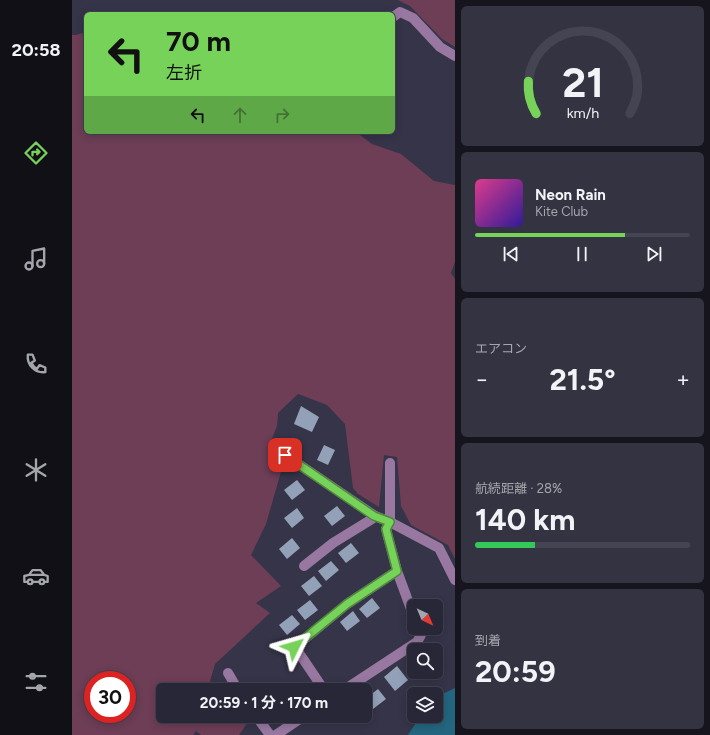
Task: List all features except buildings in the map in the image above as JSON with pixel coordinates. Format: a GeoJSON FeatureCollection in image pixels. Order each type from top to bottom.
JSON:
{"type":"FeatureCollection","features":[{"type":"Feature","properties":{"kind":"street"},"geometry":{"type":"LineString","coordinates":[[395,16],[400,12],[413,18],[440,47],[455,56]]}},
{"type":"Feature","properties":{"kind":"street"},"geometry":{"type":"LineString","coordinates":[[285,455],[374,516],[390,522],[439,548],[455,580]]}},
{"type":"Feature","properties":{"kind":"street"},"geometry":{"type":"LineString","coordinates":[[390,463],[390,522],[386,529],[397,571],[407,599]]}},
{"type":"Feature","properties":{"kind":"street"},"geometry":{"type":"LineString","coordinates":[[304,566],[333,542],[372,519],[374,516]]}},
{"type":"Feature","properties":{"kind":"street"},"geometry":{"type":"LineString","coordinates":[[319,683],[294,647],[347,604],[397,571]]}},
{"type":"Feature","properties":{"kind":"street"},"geometry":{"type":"LineString","coordinates":[[355,683],[417,642],[421,635]]}},
{"type":"Feature","properties":{"kind":"street"},"geometry":{"type":"LineString","coordinates":[[228,673],[234,683]]}},
{"type":"Feature","properties":{"kind":"street"},"geometry":{"type":"LineString","coordinates":[[261,723],[270,735]]}},
{"type":"Feature","properties":{"kind":"street"},"geometry":{"type":"LineString","coordinates":[[276,735],[294,723]]}},
{"type":"Feature","properties":{"kind":"shaded area"},"geometry":{"type":"Polygon","coordinates":[[[398,0],[455,0],[455,47],[442,39],[410,6],[398,0]]]}},
{"type":"Feature","properties":{"kind":"shaded area"},"geometry":{"type":"Polygon","coordinates":[[[84,33],[84,134],[359,134],[372,144],[401,154],[434,181],[455,185],[455,262],[451,273],[455,279],[455,559],[448,545],[411,525],[401,506],[397,457],[384,455],[379,507],[358,494],[353,488],[345,424],[327,405],[298,394],[278,413],[277,426],[271,441],[283,465],[266,524],[251,555],[281,586],[256,603],[270,613],[215,664],[210,683],[156,683],[156,723],[247,723],[239,735],[201,735],[196,731],[193,735],[72,735],[72,35],[84,33]]]}},
{"type":"Feature","properties":{"kind":"water"},"geometry":{"type":"Polygon","coordinates":[[[455,688],[455,735],[408,735],[416,723],[443,723],[443,694],[455,688]]]}},
{"type":"Feature","properties":{"kind":"route"},"geometry":{"type":"LineString","coordinates":[[285,455],[374,516],[390,522],[386,529],[397,571],[347,604],[294,647]]}}]}
